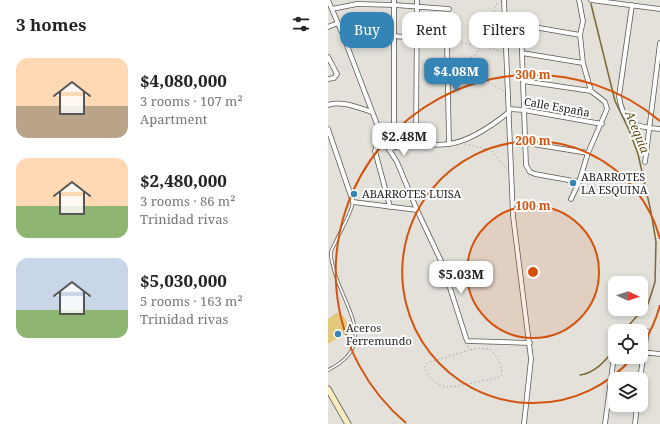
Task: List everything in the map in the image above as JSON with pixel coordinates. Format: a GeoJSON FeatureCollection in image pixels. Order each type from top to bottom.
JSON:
{"type":"FeatureCollection","features":[{"type":"Feature","properties":{"kind":"main road"},"geometry":{"type":"LineString","coordinates":[[328,389],[330,400],[348,424]]}},
{"type":"Feature","properties":{"kind":"street"},"geometry":{"type":"LineString","coordinates":[[328,0],[340,28]]}},
{"type":"Feature","properties":{"kind":"street"},"geometry":{"type":"LineString","coordinates":[[417,0],[417,12]]}},
{"type":"Feature","properties":{"kind":"street"},"geometry":{"type":"LineString","coordinates":[[504,0],[505,12]]}},
{"type":"Feature","properties":{"kind":"street"},"geometry":{"type":"LineString","coordinates":[[571,199],[579,182],[588,153],[602,124],[607,105],[592,91],[583,63],[580,35],[583,21],[578,0]]}},
{"type":"Feature","properties":{"kind":"street"},"geometry":{"type":"LineString","coordinates":[[591,0],[660,8]]}},
{"type":"Feature","properties":{"kind":"street"},"geometry":{"type":"LineString","coordinates":[[332,9],[351,5],[394,2],[417,7],[450,9]]}},
{"type":"Feature","properties":{"kind":"street"},"geometry":{"type":"LineString","coordinates":[[632,5],[619,96],[625,115],[634,125],[660,129]]}},
{"type":"Feature","properties":{"kind":"street"},"geometry":{"type":"LineString","coordinates":[[328,27],[338,23]]}},
{"type":"Feature","properties":{"kind":"street"},"geometry":{"type":"LineString","coordinates":[[539,28],[580,35]]}},
{"type":"Feature","properties":{"kind":"street"},"geometry":{"type":"LineString","coordinates":[[394,36],[402,37]]}},
{"type":"Feature","properties":{"kind":"street"},"geometry":{"type":"LineString","coordinates":[[645,162],[660,43]]}},
{"type":"Feature","properties":{"kind":"street"},"geometry":{"type":"LineString","coordinates":[[348,48],[383,140],[397,162],[417,210],[442,263],[467,341],[530,343]]}},
{"type":"Feature","properties":{"kind":"street"},"geometry":{"type":"LineString","coordinates":[[394,48],[394,126],[400,130],[416,130]]}},
{"type":"Feature","properties":{"kind":"street"},"geometry":{"type":"LineString","coordinates":[[416,48],[416,144]]}},
{"type":"Feature","properties":{"kind":"street"},"geometry":{"type":"LineString","coordinates":[[447,48],[449,144]]}},
{"type":"Feature","properties":{"kind":"street"},"geometry":{"type":"LineString","coordinates":[[506,48],[513,216],[530,343],[531,369],[524,424]]}},
{"type":"Feature","properties":{"kind":"street"},"geometry":{"type":"LineString","coordinates":[[522,48],[526,166],[530,172],[535,174],[579,182]]}},
{"type":"Feature","properties":{"kind":"street"},"geometry":{"type":"LineString","coordinates":[[522,53],[583,63]]}},
{"type":"Feature","properties":{"kind":"street"},"geometry":{"type":"LineString","coordinates":[[328,56],[337,74],[334,78],[328,79]]}},
{"type":"Feature","properties":{"kind":"street"},"geometry":{"type":"LineString","coordinates":[[523,81],[592,91]]}},
{"type":"Feature","properties":{"kind":"street"},"geometry":{"type":"LineString","coordinates":[[328,105],[337,104],[372,112]]}},
{"type":"Feature","properties":{"kind":"street"},"geometry":{"type":"LineString","coordinates":[[389,150],[402,144],[449,144],[456,142],[488,128],[509,110]]}},
{"type":"Feature","properties":{"kind":"street","name":"Calle España"},"geometry":{"type":"LineString","coordinates":[[509,110],[524,110],[602,124]]}},
{"type":"Feature","properties":{"kind":"street"},"geometry":{"type":"LineString","coordinates":[[328,130],[353,202],[417,210]]}},
{"type":"Feature","properties":{"kind":"street"},"geometry":{"type":"LineString","coordinates":[[383,140],[376,145],[374,151],[390,207]]}},
{"type":"Feature","properties":{"kind":"street"},"geometry":{"type":"LineString","coordinates":[[526,143],[588,153]]}},
{"type":"Feature","properties":{"kind":"street"},"geometry":{"type":"LineString","coordinates":[[648,353],[660,354]]}},
{"type":"Feature","properties":{"kind":"street"},"geometry":{"type":"LineString","coordinates":[[605,424],[613,364]]}},
{"type":"Feature","properties":{"kind":"street"},"geometry":{"type":"LineString","coordinates":[[635,424],[636,412]]}},
{"type":"Feature","properties":{"kind":"lane"},"geometry":{"type":"LineString","coordinates":[[328,370],[337,366],[345,359],[353,347],[355,340],[355,322],[338,285],[329,252],[353,202]]}},
{"type":"Feature","properties":{"kind":"path"},"geometry":{"type":"LineString","coordinates":[[493,12],[498,0]]}},
{"type":"Feature","properties":{"kind":"path"},"geometry":{"type":"LineString","coordinates":[[448,72],[475,55],[479,48]]}},
{"type":"Feature","properties":{"kind":"path"},"geometry":{"type":"LineString","coordinates":[[487,48],[506,53]]}},
{"type":"Feature","properties":{"kind":"path"},"geometry":{"type":"LineString","coordinates":[[461,64],[508,94]]}},
{"type":"Feature","properties":{"kind":"path"},"geometry":{"type":"LineString","coordinates":[[456,142],[491,150],[511,176]]}},
{"type":"Feature","properties":{"kind":"path"},"geometry":{"type":"LineString","coordinates":[[467,341],[469,350]]}},
{"type":"Feature","properties":{"kind":"path"},"geometry":{"type":"LineString","coordinates":[[481,348],[490,349],[496,354],[502,370],[501,376],[448,388],[440,384],[426,372],[425,366],[430,362],[469,350],[481,348]]}},
{"type":"Feature","properties":{"kind":"building"},"geometry":{"type":"Polygon","coordinates":[[[338,312],[341,317],[343,315],[351,330],[328,344],[328,319],[338,312]]]}},
{"type":"Feature","properties":{"kind":"waterway","name":"Acequia"},"geometry":{"type":"LineString","coordinates":[[591,4],[615,101],[629,130],[638,154],[656,242],[655,282],[648,304],[630,324]]}},
{"type":"Feature","properties":{"kind":"waterway","name":"Acequia"},"geometry":{"type":"LineString","coordinates":[[580,375],[595,369],[608,357]]}},
{"type":"Feature","properties":{"kind":"place","name":"ABARROTES LA ESQUINA"},"geometry":{"type":"Point","coordinates":[573,183]}},
{"type":"Feature","properties":{"kind":"place","name":"ABARROTES LUISA"},"geometry":{"type":"Point","coordinates":[354,194]}},
{"type":"Feature","properties":{"kind":"place","name":"Aceros Ferremundo"},"geometry":{"type":"Point","coordinates":[338,334]}}]}
